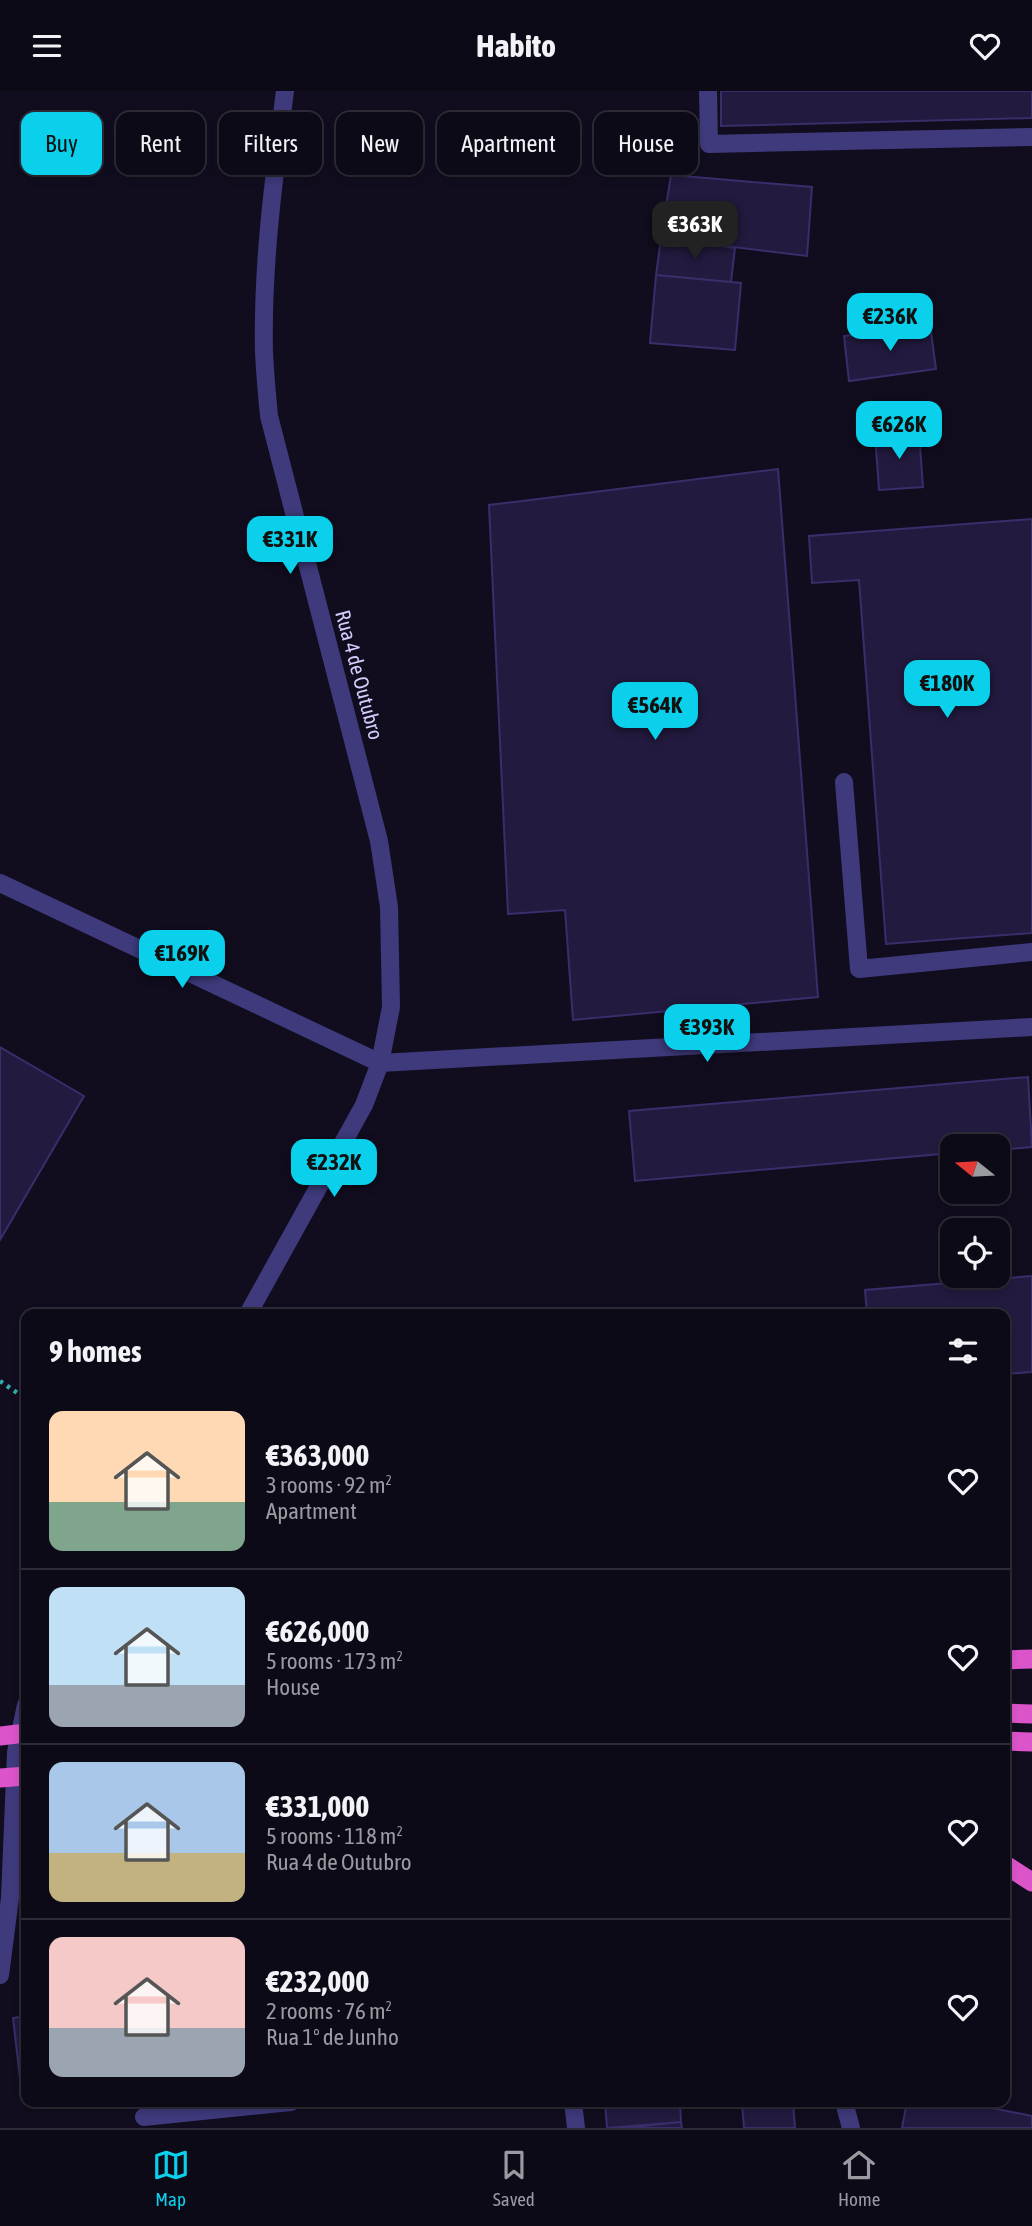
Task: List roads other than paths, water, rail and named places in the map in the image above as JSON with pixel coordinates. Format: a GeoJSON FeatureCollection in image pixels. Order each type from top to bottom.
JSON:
{"type":"FeatureCollection","features":[{"type":"Feature","properties":{"kind":"highway"},"geometry":{"type":"LineString","coordinates":[[1010,1660],[1032,1659]]}},
{"type":"Feature","properties":{"kind":"highway"},"geometry":{"type":"LineString","coordinates":[[1010,1713],[1032,1714]]}},
{"type":"Feature","properties":{"kind":"highway"},"geometry":{"type":"LineString","coordinates":[[0,1736],[21,1734]]}},
{"type":"Feature","properties":{"kind":"highway"},"geometry":{"type":"LineString","coordinates":[[1010,1741],[1032,1742]]}},
{"type":"Feature","properties":{"kind":"highway"},"geometry":{"type":"LineString","coordinates":[[0,1778],[21,1776]]}},
{"type":"Feature","properties":{"kind":"highway"},"geometry":{"type":"LineString","coordinates":[[1010,1868],[1032,1882]]}},
{"type":"Feature","properties":{"kind":"street","name":"Rua 4 de Outubro"},"geometry":{"type":"LineString","coordinates":[[251,1309],[364,1105],[380,1063],[391,1007],[390,907],[379,841],[269,417],[264,352],[265,284],[285,91]]}},
{"type":"Feature","properties":{"kind":"street"},"geometry":{"type":"LineString","coordinates":[[708,91],[709,144],[1032,137]]}},
{"type":"Feature","properties":{"kind":"street"},"geometry":{"type":"LineString","coordinates":[[844,782],[859,969],[1032,952]]}},
{"type":"Feature","properties":{"kind":"street"},"geometry":{"type":"LineString","coordinates":[[0,883],[380,1063],[1032,1027]]}},
{"type":"Feature","properties":{"kind":"street"},"geometry":{"type":"LineString","coordinates":[[0,1975],[10,1898],[16,1752],[21,1728]]}},
{"type":"Feature","properties":{"kind":"street"},"geometry":{"type":"LineString","coordinates":[[144,2117],[242,2107]]}},
{"type":"Feature","properties":{"kind":"street"},"geometry":{"type":"LineString","coordinates":[[574,2107],[576,2128]]}},
{"type":"Feature","properties":{"kind":"street"},"geometry":{"type":"LineString","coordinates":[[845,2107],[851,2128]]}}]}
